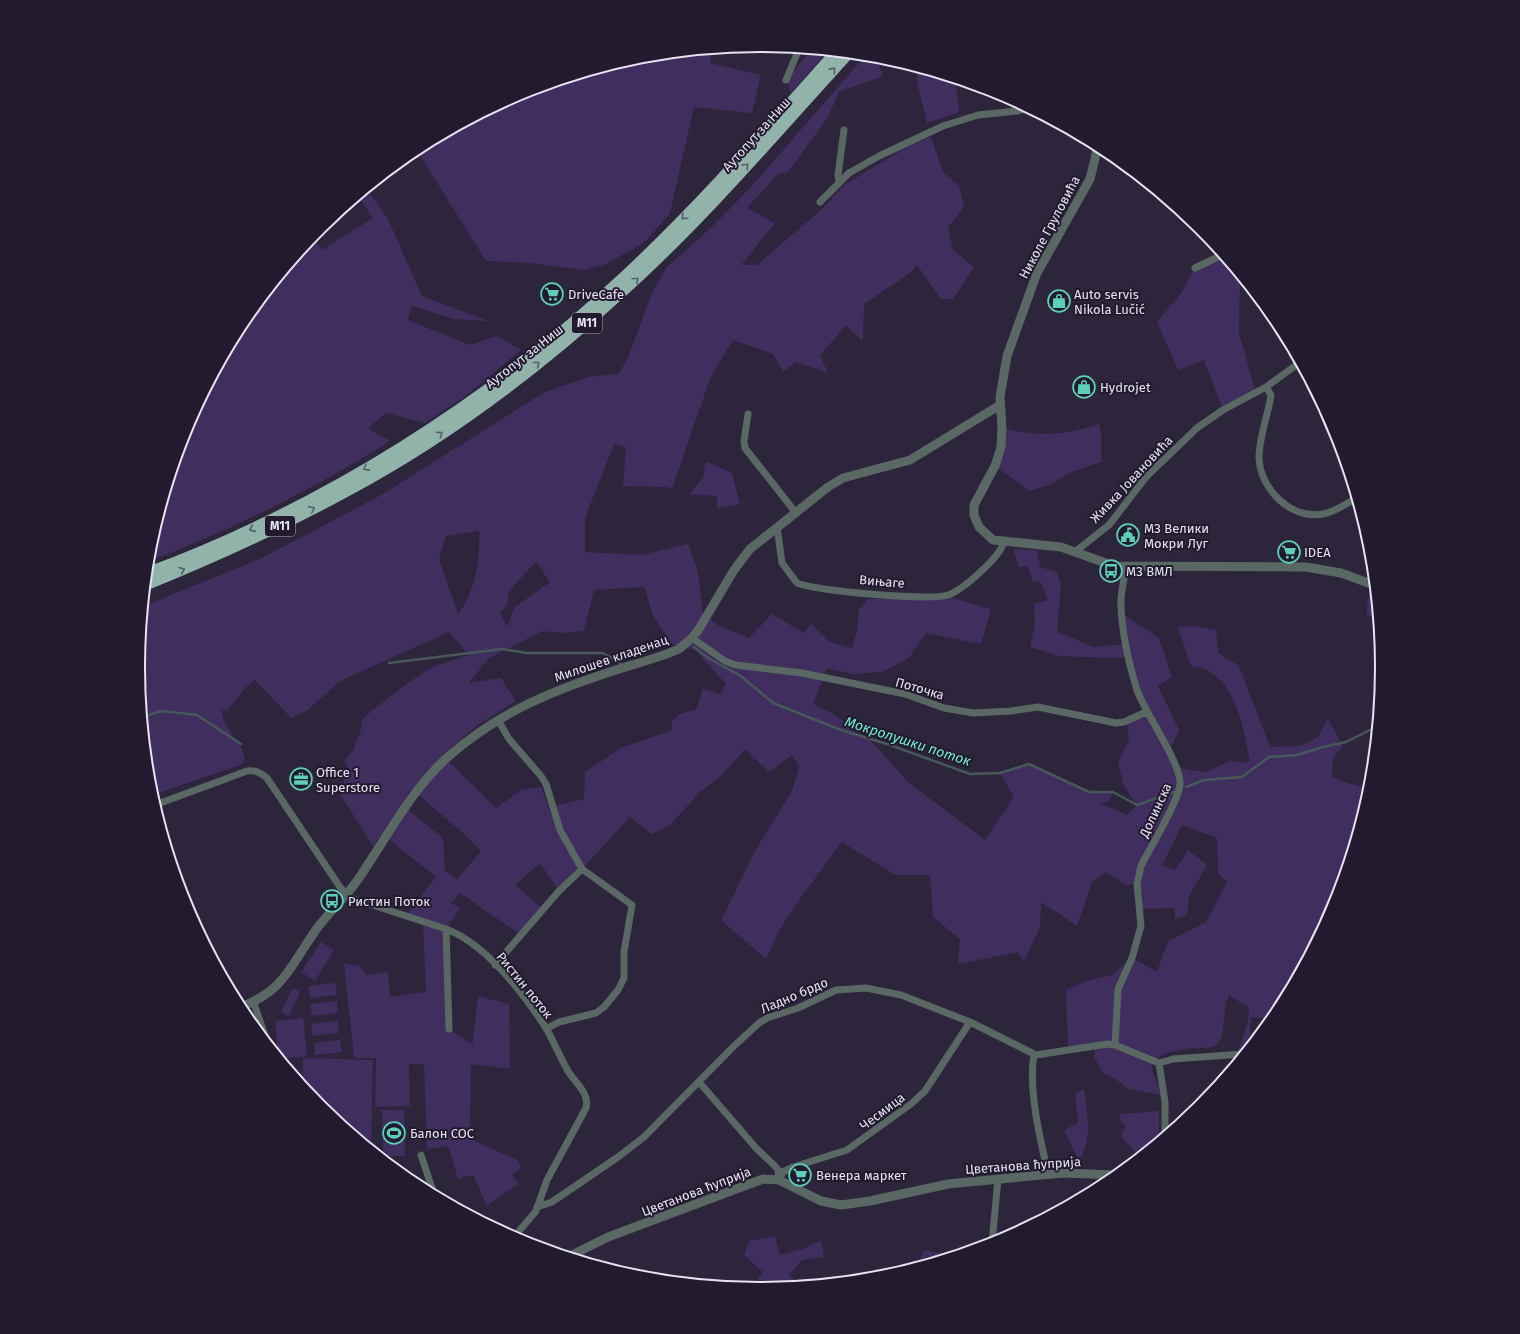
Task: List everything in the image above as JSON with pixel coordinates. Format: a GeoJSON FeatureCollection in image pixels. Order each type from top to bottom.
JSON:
{"type":"FeatureCollection","features":[{"type":"Feature","properties":{"kind":"highway","name":"Аутопут за Ниш"},"geometry":{"type":"LineString","coordinates":[[153,572],[263,524],[371,465],[464,405],[536,352],[592,305],[657,245],[716,184],[832,56]]}},
{"type":"Feature","properties":{"kind":"highway","name":"Аутопут за Ниш"},"geometry":{"type":"LineString","coordinates":[[151,583],[251,541],[350,490],[414,452],[506,388],[575,333],[640,276],[720,195],[845,58]]}},
{"type":"Feature","properties":{"kind":"street"},"geometry":{"type":"LineString","coordinates":[[786,80],[797,53]]}},
{"type":"Feature","properties":{"kind":"street"},"geometry":{"type":"LineString","coordinates":[[820,202],[839,182],[864,164],[943,126],[978,115],[1021,110]]}},
{"type":"Feature","properties":{"kind":"street"},"geometry":{"type":"LineString","coordinates":[[839,182],[838,175],[844,130]]}},
{"type":"Feature","properties":{"kind":"street","name":"Николе Груловића"},"geometry":{"type":"LineString","coordinates":[[1096,152],[1090,179],[1047,254],[1029,291],[1007,356],[1000,405],[1002,427],[1000,452],[977,497],[973,512],[977,524],[984,533],[993,540],[1046,545],[1076,551],[1104,564],[1125,567],[1306,567],[1341,573],[1369,582]]}},
{"type":"Feature","properties":{"kind":"street"},"geometry":{"type":"LineString","coordinates":[[1195,268],[1218,257]]}},
{"type":"Feature","properties":{"kind":"street","name":"Живка Јовановића"},"geometry":{"type":"LineString","coordinates":[[1076,551],[1109,525],[1146,477],[1179,444],[1208,419],[1266,387],[1296,365]]}},
{"type":"Feature","properties":{"kind":"street"},"geometry":{"type":"LineString","coordinates":[[1266,387],[1271,395],[1259,458],[1262,472],[1271,492],[1288,506],[1312,514],[1328,512],[1352,500]]}},
{"type":"Feature","properties":{"kind":"street","name":"Милошев кладенац"},"geometry":{"type":"LineString","coordinates":[[246,1004],[268,993],[283,979],[318,927],[347,896],[432,773],[459,748],[498,720],[538,698],[573,684],[673,651],[692,638],[700,629],[739,562],[750,549],[837,481],[910,460],[1000,405]]}},
{"type":"Feature","properties":{"kind":"street"},"geometry":{"type":"LineString","coordinates":[[748,414],[744,441],[745,448],[796,513]]}},
{"type":"Feature","properties":{"kind":"street","name":"Вињаге"},"geometry":{"type":"LineString","coordinates":[[777,527],[782,563],[797,583],[816,588],[915,596],[941,596],[962,588],[1000,551],[1004,542]]}},
{"type":"Feature","properties":{"kind":"street","name":"Долинска"},"geometry":{"type":"LineString","coordinates":[[1115,1044],[1118,989],[1132,958],[1141,926],[1138,875],[1175,802],[1180,783],[1179,776],[1167,748],[1146,712],[1135,683],[1122,616],[1121,596],[1125,567]]}},
{"type":"Feature","properties":{"kind":"street","name":"Поточка"},"geometry":{"type":"LineString","coordinates":[[692,638],[725,661],[736,665],[802,672],[905,694],[944,708],[973,714],[1043,707],[1116,724],[1146,712]]}},
{"type":"Feature","properties":{"kind":"street"},"geometry":{"type":"LineString","coordinates":[[498,720],[509,739],[541,776],[546,784],[560,830],[582,869],[632,904],[624,952],[624,978],[618,990],[601,1010],[590,1015],[558,1022],[546,1029]]}},
{"type":"Feature","properties":{"kind":"street"},"geometry":{"type":"LineString","coordinates":[[161,803],[247,771],[254,770],[260,772],[267,778],[347,896]]}},
{"type":"Feature","properties":{"kind":"street"},"geometry":{"type":"LineString","coordinates":[[495,965],[559,891],[582,869]]}},
{"type":"Feature","properties":{"kind":"street","name":"Ристин поток"},"geometry":{"type":"LineString","coordinates":[[347,896],[355,900],[446,929],[467,941],[495,965],[522,995],[546,1029],[568,1072],[586,1096],[587,1101],[586,1108],[547,1180],[537,1207]]}},
{"type":"Feature","properties":{"kind":"street"},"geometry":{"type":"LineString","coordinates":[[446,929],[449,1029]]}},
{"type":"Feature","properties":{"kind":"street","name":"Ладно брдо"},"geometry":{"type":"LineString","coordinates":[[537,1207],[552,1202],[618,1157],[644,1137],[734,1046],[767,1018],[798,1008],[839,990],[866,988],[883,990],[901,995],[970,1022],[1034,1054]]}},
{"type":"Feature","properties":{"kind":"street"},"geometry":{"type":"LineString","coordinates":[[253,1001],[262,1027]]}},
{"type":"Feature","properties":{"kind":"street","name":"Чесмица"},"geometry":{"type":"LineString","coordinates":[[779,1180],[783,1172],[793,1167],[847,1150],[911,1104],[925,1090],[970,1022]]}},
{"type":"Feature","properties":{"kind":"street"},"geometry":{"type":"LineString","coordinates":[[1048,1173],[1040,1137],[1032,1075],[1034,1054],[1057,1052],[1097,1044],[1115,1044],[1159,1063],[1173,1059],[1237,1054]]}},
{"type":"Feature","properties":{"kind":"street"},"geometry":{"type":"LineString","coordinates":[[1159,1063],[1165,1102],[1165,1129]]}},
{"type":"Feature","properties":{"kind":"street"},"geometry":{"type":"LineString","coordinates":[[699,1082],[756,1148],[775,1166],[778,1170],[779,1180]]}},
{"type":"Feature","properties":{"kind":"street"},"geometry":{"type":"LineString","coordinates":[[421,1155],[432,1187]]}},
{"type":"Feature","properties":{"kind":"street","name":"Цветанова ћуприја"},"geometry":{"type":"LineString","coordinates":[[576,1253],[608,1237],[756,1181],[766,1179],[779,1180],[821,1202],[841,1205],[870,1201],[942,1185],[1048,1173],[1074,1172],[1107,1174]]}},
{"type":"Feature","properties":{"kind":"street"},"geometry":{"type":"LineString","coordinates":[[993,1236],[998,1179]]}},
{"type":"Feature","properties":{"kind":"street"},"geometry":{"type":"LineString","coordinates":[[519,1232],[532,1218],[537,1207]]}},
{"type":"Feature","properties":{"kind":"shaded area"},"geometry":{"type":"Polygon","coordinates":[[[711,54],[710,63],[761,75],[752,113],[694,107],[670,213],[645,242],[606,264],[584,270],[529,263],[486,261],[420,155],[453,134],[488,115],[562,85],[601,73],[680,57],[711,54]]]}},
{"type":"Feature","properties":{"kind":"shaded area"},"geometry":{"type":"Polygon","coordinates":[[[808,54],[824,55],[791,93],[787,79],[808,54]]]}},
{"type":"Feature","properties":{"kind":"shaded area"},"geometry":{"type":"Polygon","coordinates":[[[861,61],[879,64],[883,76],[839,92],[828,117],[788,172],[778,174],[747,208],[775,223],[741,265],[757,265],[823,208],[844,185],[909,146],[931,137],[943,172],[959,186],[964,206],[948,228],[953,250],[974,267],[953,299],[941,299],[917,265],[912,272],[864,304],[863,341],[846,326],[820,355],[828,373],[796,362],[783,372],[773,354],[733,340],[711,376],[672,489],[666,487],[623,486],[626,447],[614,444],[585,518],[585,552],[641,555],[688,544],[698,572],[703,614],[718,625],[749,638],[772,614],[804,633],[811,624],[830,642],[852,648],[857,631],[859,609],[868,599],[953,598],[991,609],[981,644],[926,633],[909,658],[882,672],[853,674],[827,668],[813,704],[833,714],[874,744],[909,783],[985,840],[1014,797],[1000,773],[1029,764],[1089,792],[1113,792],[1109,801],[1100,803],[1127,815],[1137,805],[1124,786],[1118,763],[1129,740],[1127,721],[1146,712],[1134,677],[1121,613],[1159,638],[1172,677],[1158,686],[1179,730],[1169,753],[1175,765],[1188,770],[1206,772],[1230,761],[1245,763],[1250,760],[1238,711],[1227,689],[1219,679],[1209,671],[1191,666],[1178,627],[1194,626],[1216,630],[1218,653],[1239,666],[1270,747],[1300,746],[1317,738],[1328,719],[1343,746],[1333,758],[1332,776],[1343,782],[1363,787],[1354,826],[1342,865],[1312,939],[1293,975],[1264,1019],[1251,1017],[1250,1039],[1248,1041],[1239,1052],[1237,1052],[1248,1023],[1249,1008],[1229,995],[1225,1006],[1222,1034],[1218,1043],[1212,1047],[1173,1051],[1159,1057],[1151,1066],[1161,1095],[1129,1089],[1114,1078],[1103,1073],[1094,1057],[1096,1042],[1068,1047],[1066,990],[1086,981],[1112,975],[1132,958],[1157,972],[1168,941],[1206,922],[1227,882],[1218,873],[1217,838],[1182,825],[1162,866],[1175,870],[1188,850],[1207,865],[1189,896],[1187,915],[1175,919],[1174,908],[1140,909],[1137,884],[1126,885],[1106,872],[1092,882],[1077,926],[1041,902],[1040,927],[1024,962],[1018,952],[958,964],[960,939],[933,917],[930,875],[895,875],[842,842],[794,907],[780,929],[766,959],[721,920],[755,851],[792,791],[799,766],[792,755],[769,772],[745,749],[722,775],[700,792],[670,825],[652,834],[630,817],[582,869],[567,845],[553,806],[584,799],[585,772],[621,748],[672,730],[672,720],[682,713],[696,710],[703,689],[721,694],[726,684],[695,650],[672,644],[653,616],[644,587],[594,590],[584,631],[561,633],[542,631],[488,659],[469,683],[501,678],[516,701],[478,725],[442,755],[496,808],[521,790],[541,787],[558,832],[578,867],[557,888],[540,863],[515,885],[544,910],[521,935],[460,893],[451,903],[460,908],[446,929],[449,1029],[472,1044],[472,1048],[478,996],[509,1004],[510,1069],[471,1064],[470,1139],[518,1160],[521,1168],[512,1175],[518,1184],[487,1206],[473,1175],[458,1179],[448,1146],[427,1149],[424,1064],[409,1064],[410,1106],[375,1107],[376,1058],[354,1058],[344,963],[360,966],[366,975],[388,972],[390,997],[426,992],[423,922],[406,916],[436,877],[386,837],[406,808],[443,838],[445,871],[457,879],[481,851],[412,789],[373,846],[338,791],[350,770],[344,762],[353,750],[360,733],[363,718],[401,688],[430,668],[469,655],[449,632],[340,681],[308,710],[291,718],[255,680],[245,688],[227,711],[222,710],[225,723],[241,746],[245,760],[240,765],[158,793],[150,747],[146,707],[145,667],[148,604],[262,558],[383,494],[543,393],[588,377],[618,374],[627,360],[652,293],[667,267],[713,226],[751,187],[861,61]],[[479,531],[446,536],[439,559],[458,614],[473,585],[479,553],[479,531]],[[536,562],[508,592],[508,604],[500,612],[507,627],[515,607],[550,582],[536,562]]]}},
{"type":"Feature","properties":{"kind":"shaded area"},"geometry":{"type":"Polygon","coordinates":[[[917,73],[956,84],[959,112],[927,123],[917,82],[917,73]]]}},
{"type":"Feature","properties":{"kind":"shaded area"},"geometry":{"type":"Polygon","coordinates":[[[370,193],[388,219],[422,296],[488,321],[454,319],[412,306],[408,320],[470,345],[497,336],[521,350],[467,395],[425,423],[386,413],[368,428],[390,441],[332,476],[272,508],[211,536],[155,559],[166,508],[178,469],[208,395],[227,359],[272,293],[316,242],[322,250],[373,218],[361,200],[370,193]]]}},
{"type":"Feature","properties":{"kind":"shaded area"},"geometry":{"type":"Polygon","coordinates":[[[1218,257],[1240,283],[1239,333],[1256,393],[1223,410],[1204,360],[1178,370],[1157,322],[1181,293],[1195,268],[1218,257]]]}},
{"type":"Feature","properties":{"kind":"shaded area"},"geometry":{"type":"Polygon","coordinates":[[[1099,424],[1101,434],[1101,462],[1071,472],[1051,484],[1030,491],[995,466],[1002,427],[1026,433],[1050,434],[1075,431],[1099,424]]]}},
{"type":"Feature","properties":{"kind":"shaded area"},"geometry":{"type":"Polygon","coordinates":[[[708,462],[732,473],[740,504],[717,508],[717,496],[690,494],[703,477],[705,464],[708,462]]]}},
{"type":"Feature","properties":{"kind":"shaded area"},"geometry":{"type":"Polygon","coordinates":[[[1013,549],[1037,550],[1040,567],[1057,572],[1061,586],[1057,632],[1094,647],[1125,644],[1128,657],[1111,658],[1059,656],[1030,647],[1035,623],[1034,604],[1048,600],[1040,581],[1033,583],[1028,566],[1019,567],[1013,549]]]}},
{"type":"Feature","properties":{"kind":"shaded area"},"geometry":{"type":"Polygon","coordinates":[[[1370,588],[1370,588],[1373,618],[1366,613],[1370,588]]]}},
{"type":"Feature","properties":{"kind":"shaded area"},"geometry":{"type":"Polygon","coordinates":[[[321,942],[334,950],[315,981],[301,972],[321,942]]]}},
{"type":"Feature","properties":{"kind":"shaded area"},"geometry":{"type":"Polygon","coordinates":[[[335,983],[337,995],[310,998],[309,986],[335,983]]]}},
{"type":"Feature","properties":{"kind":"shaded area"},"geometry":{"type":"Polygon","coordinates":[[[293,988],[300,992],[289,1016],[281,1012],[293,988]]]}},
{"type":"Feature","properties":{"kind":"shaded area"},"geometry":{"type":"Polygon","coordinates":[[[337,1001],[338,1013],[312,1016],[310,1004],[337,1001]]]}},
{"type":"Feature","properties":{"kind":"shaded area"},"geometry":{"type":"Polygon","coordinates":[[[303,1018],[307,1056],[287,1058],[277,1047],[275,1021],[303,1018]]]}},
{"type":"Feature","properties":{"kind":"shaded area"},"geometry":{"type":"Polygon","coordinates":[[[338,1021],[339,1033],[313,1036],[311,1024],[338,1021]]]}},
{"type":"Feature","properties":{"kind":"shaded area"},"geometry":{"type":"Polygon","coordinates":[[[340,1040],[342,1052],[315,1055],[314,1043],[340,1040]]]}},
{"type":"Feature","properties":{"kind":"shaded area"},"geometry":{"type":"Polygon","coordinates":[[[303,1058],[373,1060],[371,1143],[325,1102],[302,1077],[303,1058]]]}},
{"type":"Feature","properties":{"kind":"shaded area"},"geometry":{"type":"Polygon","coordinates":[[[1084,1090],[1088,1136],[1083,1153],[1079,1160],[1064,1130],[1078,1123],[1075,1092],[1084,1090]]]}},
{"type":"Feature","properties":{"kind":"shaded area","name":"Балон СОС"},"geometry":{"type":"Polygon","coordinates":[[[382,1110],[404,1110],[405,1156],[387,1156],[383,1152],[382,1110]]]}},
{"type":"Feature","properties":{"kind":"shaded area"},"geometry":{"type":"Polygon","coordinates":[[[1159,1111],[1159,1134],[1136,1153],[1121,1137],[1125,1126],[1120,1120],[1120,1114],[1159,1111]]]}},
{"type":"Feature","properties":{"kind":"shaded area"},"geometry":{"type":"Polygon","coordinates":[[[775,1236],[780,1255],[803,1249],[821,1240],[824,1257],[802,1260],[789,1275],[796,1281],[756,1282],[763,1272],[744,1255],[749,1241],[775,1236]]]}},
{"type":"Feature","properties":{"kind":"shaded area"},"geometry":{"type":"Polygon","coordinates":[[[924,1250],[944,1253],[919,1261],[924,1250]]]}},
{"type":"Feature","properties":{"kind":"waterway","name":"Мокролушки поток"},"geometry":{"type":"LineString","coordinates":[[694,647],[708,658],[741,676],[773,703],[841,730],[887,744],[970,774],[1000,773],[1029,764],[1089,792],[1113,792],[1137,805],[1174,792]]}},
{"type":"Feature","properties":{"kind":"waterway","name":"Мокролушки поток"},"geometry":{"type":"LineString","coordinates":[[389,663],[502,649],[527,653],[603,653],[620,663]]}},
{"type":"Feature","properties":{"kind":"waterway","name":"Мокролушки поток"},"geometry":{"type":"LineString","coordinates":[[147,716],[161,711],[197,715],[241,744]]}},
{"type":"Feature","properties":{"kind":"waterway"},"geometry":{"type":"LineString","coordinates":[[1186,787],[1204,780],[1242,777],[1269,757],[1297,755],[1346,742],[1372,729]]}},
{"type":"Feature","properties":{"kind":"place","name":"DriveCafe"},"geometry":{"type":"Point","coordinates":[552,294]}},
{"type":"Feature","properties":{"kind":"place","name":"Auto servis Nikola Lučić"},"geometry":{"type":"Point","coordinates":[1059,301]}},
{"type":"Feature","properties":{"kind":"place","name":"Hydrojet"},"geometry":{"type":"Point","coordinates":[1084,387]}},
{"type":"Feature","properties":{"kind":"place","name":"МЗ Велики Мокри Луг"},"geometry":{"type":"Point","coordinates":[1128,535]}},
{"type":"Feature","properties":{"kind":"place","name":"IDEA"},"geometry":{"type":"Point","coordinates":[1289,552]}},
{"type":"Feature","properties":{"kind":"place","name":"МЗ ВМЛ"},"geometry":{"type":"Point","coordinates":[1111,571]}},
{"type":"Feature","properties":{"kind":"place","name":"Office 1 Superstore"},"geometry":{"type":"Point","coordinates":[301,779]}},
{"type":"Feature","properties":{"kind":"place","name":"Ристин Поток"},"geometry":{"type":"Point","coordinates":[332,901]}},
{"type":"Feature","properties":{"kind":"place","name":"Балон СОС"},"geometry":{"type":"Point","coordinates":[394,1133]}},
{"type":"Feature","properties":{"kind":"place","name":"Венера маркет"},"geometry":{"type":"Point","coordinates":[800,1175]}}]}
